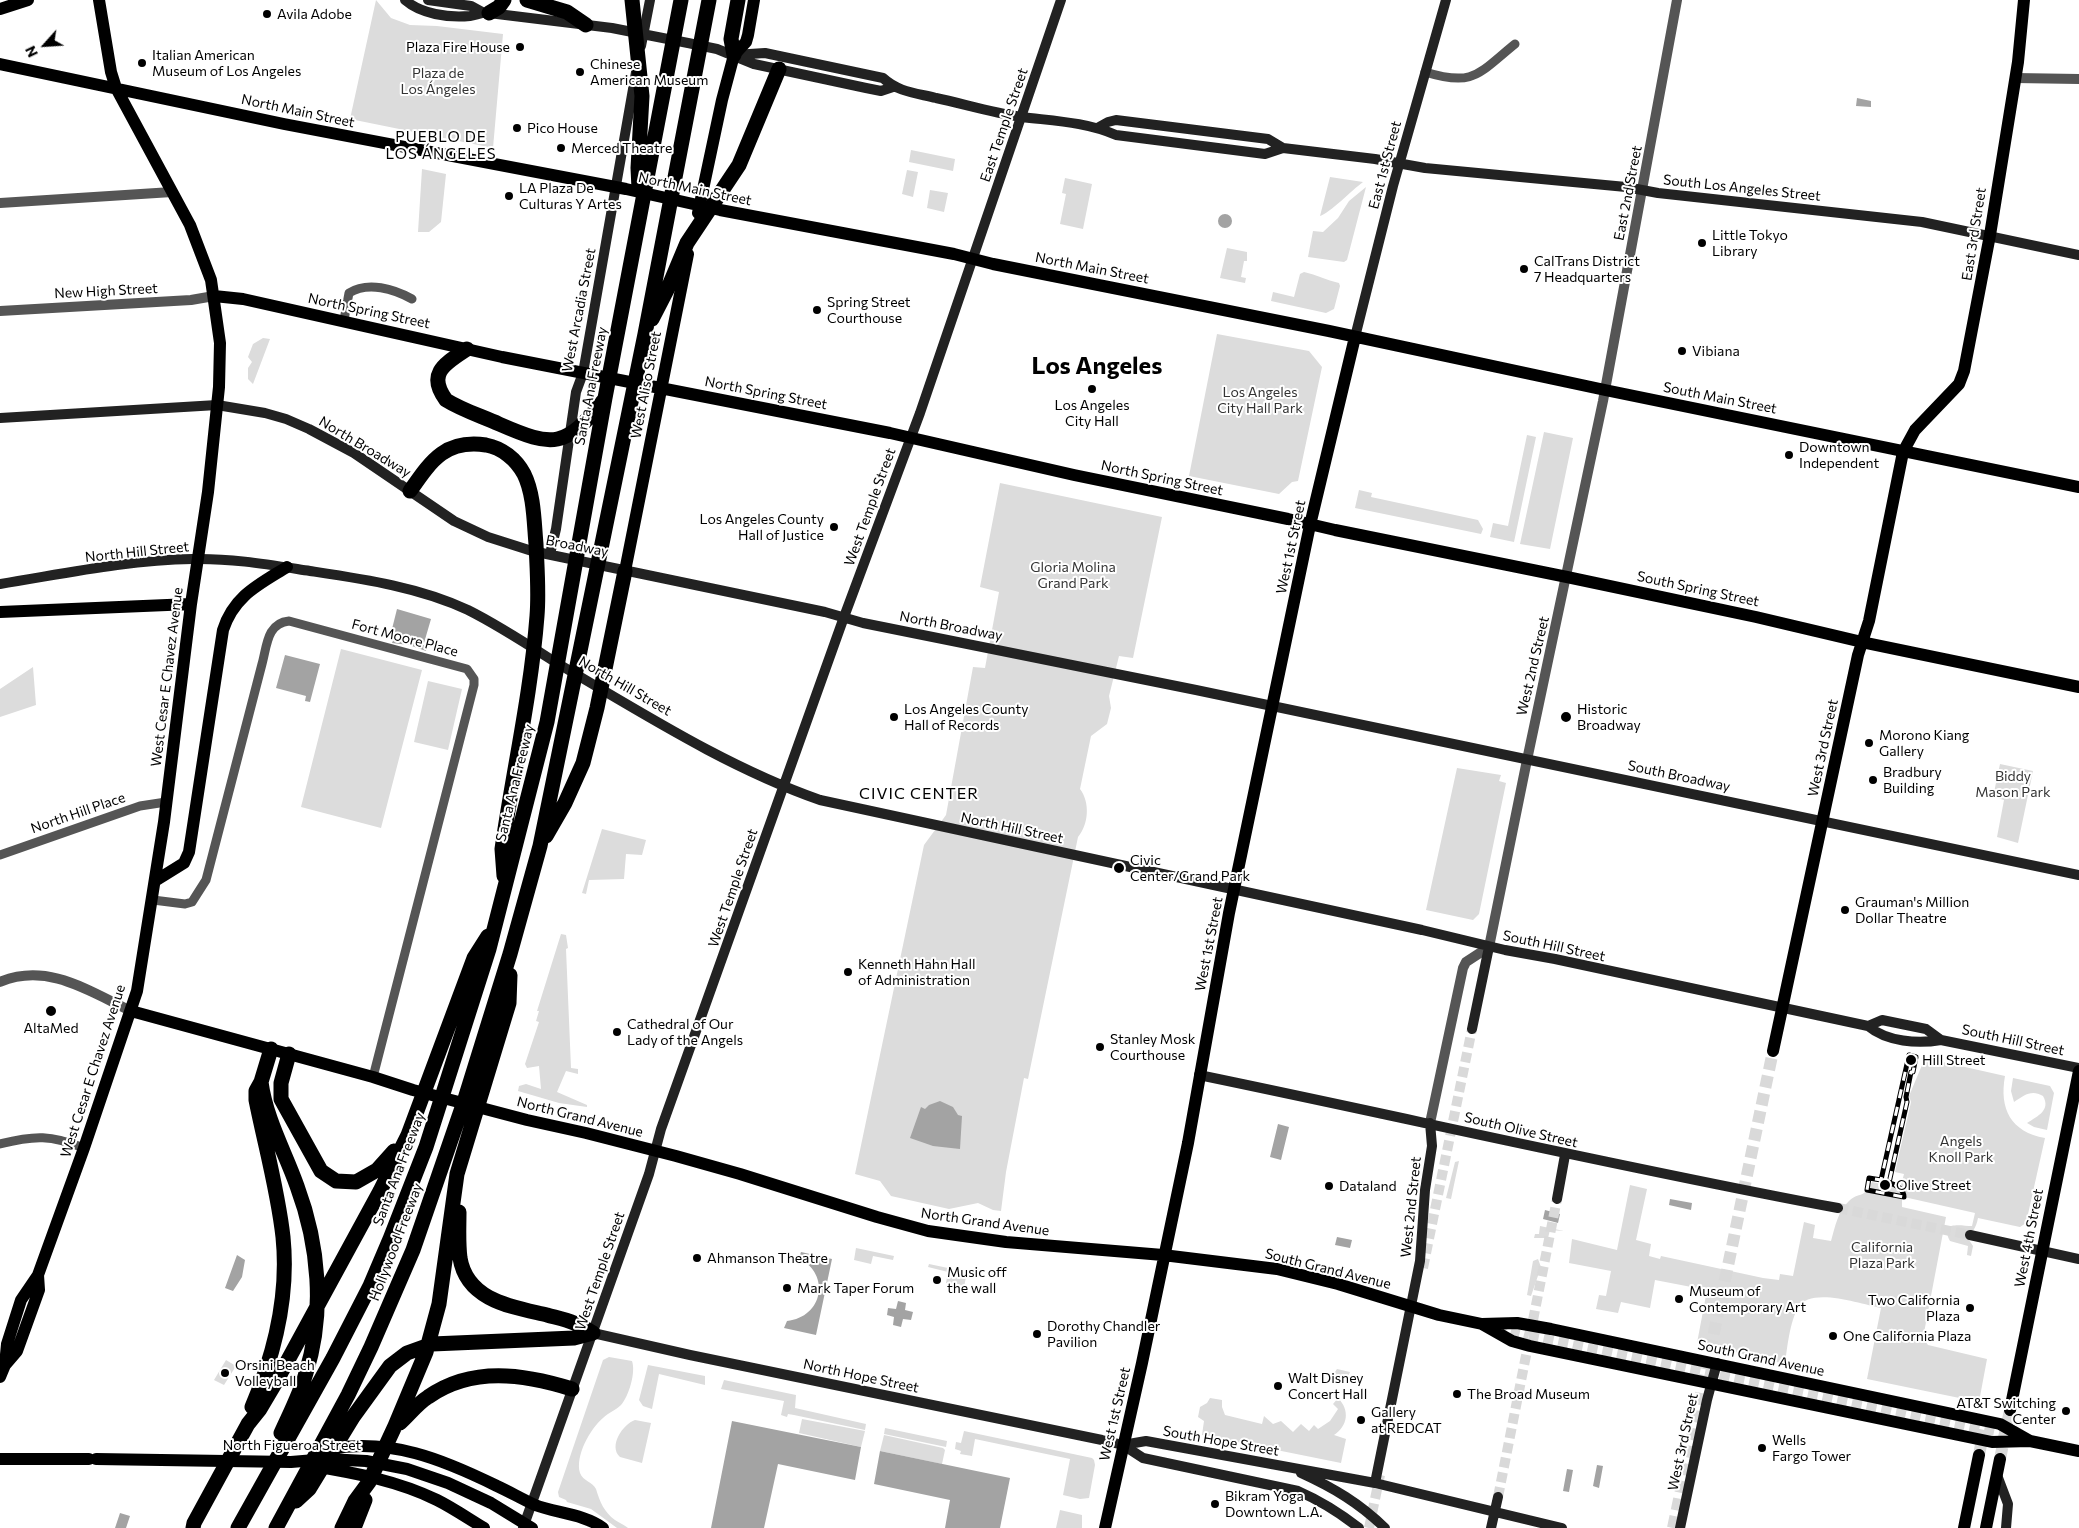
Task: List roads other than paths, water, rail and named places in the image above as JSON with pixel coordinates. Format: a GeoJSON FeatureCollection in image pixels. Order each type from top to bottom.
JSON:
{"type":"FeatureCollection","features":[{"type":"Feature","properties":{"kind":"highway"},"geometry":{"type":"LineString","coordinates":[[486,12],[499,7],[504,0]]}},
{"type":"Feature","properties":{"kind":"highway"},"geometry":{"type":"LineString","coordinates":[[527,0],[567,12],[586,25]]}},
{"type":"Feature","properties":{"kind":"highway"},"geometry":{"type":"LineString","coordinates":[[632,0],[642,96],[638,168],[641,213]]}},
{"type":"Feature","properties":{"kind":"highway","name":"Santa Ana Freeway"},"geometry":{"type":"LineString","coordinates":[[306,1395],[370,1286],[409,1195],[444,1095],[496,922],[547,722],[605,398],[682,0]]}},
{"type":"Feature","properties":{"kind":"highway"},"geometry":{"type":"LineString","coordinates":[[347,1527],[365,1505],[369,1482],[401,1418],[424,1359],[433,1328],[443,1278],[453,1197],[464,1148],[509,1003],[510,954],[540,846],[645,334],[709,0]]}},
{"type":"Feature","properties":{"kind":"highway"},"geometry":{"type":"LineString","coordinates":[[734,55],[731,39],[738,0]]}},
{"type":"Feature","properties":{"kind":"highway"},"geometry":{"type":"LineString","coordinates":[[645,334],[688,242],[739,164],[779,69]]}},
{"type":"Feature","properties":{"kind":"highway"},"geometry":{"type":"LineString","coordinates":[[466,349],[442,366],[439,372],[438,384],[446,400],[532,438],[554,441],[566,435],[586,422],[605,398]]}},
{"type":"Feature","properties":{"kind":"highway"},"geometry":{"type":"LineString","coordinates":[[410,490],[435,457],[452,448],[472,444],[488,446],[502,451],[516,462],[524,474],[530,492],[535,528],[537,616],[530,674],[502,849],[505,888]]}},
{"type":"Feature","properties":{"kind":"highway"},"geometry":{"type":"LineString","coordinates":[[540,846],[565,803],[583,763],[596,716],[619,569]]}},
{"type":"Feature","properties":{"kind":"highway"},"geometry":{"type":"LineString","coordinates":[[192,1526],[253,1414],[380,1191],[408,1135],[474,958],[496,922]]}},
{"type":"Feature","properties":{"kind":"highway","name":"Hollywood Freeway"},"geometry":{"type":"LineString","coordinates":[[281,1518],[348,1395],[392,1299],[431,1201],[473,1075],[510,954]]}},
{"type":"Feature","properties":{"kind":"highway"},"geometry":{"type":"LineString","coordinates":[[253,1414],[282,1310],[284,1281],[281,1227],[256,1100],[256,1091],[261,1082],[271,1049]]}},
{"type":"Feature","properties":{"kind":"highway"},"geometry":{"type":"LineString","coordinates":[[290,1054],[281,1084],[281,1099],[317,1166],[336,1181],[356,1182],[377,1170],[394,1150],[419,1106]]}},
{"type":"Feature","properties":{"kind":"highway"},"geometry":{"type":"LineString","coordinates":[[240,1523],[306,1395],[306,1373],[313,1344],[317,1305],[315,1258],[306,1214],[297,1184],[266,1108],[261,1082]]}},
{"type":"Feature","properties":{"kind":"highway"},"geometry":{"type":"LineString","coordinates":[[464,1148],[459,1208],[459,1242],[461,1260],[466,1275],[484,1296],[503,1305],[579,1323],[593,1333]]}},
{"type":"Feature","properties":{"kind":"highway"},"geometry":{"type":"LineString","coordinates":[[281,1518],[309,1490],[353,1417],[390,1366],[400,1357],[426,1345],[574,1338],[593,1333]]}},
{"type":"Feature","properties":{"kind":"highway"},"geometry":{"type":"LineString","coordinates":[[401,1418],[437,1391],[460,1380],[476,1377],[494,1375],[526,1376],[572,1389]]}},
{"type":"Feature","properties":{"kind":"main road"},"geometry":{"type":"LineString","coordinates":[[0,8],[28,0]]}},
{"type":"Feature","properties":{"kind":"main road","name":"West Cesar E Chavez Avenue"},"geometry":{"type":"LineString","coordinates":[[0,1377],[5,1365],[7,1344],[21,1300],[38,1275],[84,1148],[137,991],[166,802],[191,604],[208,492],[220,381],[220,343],[211,280],[201,252],[172,192],[116,88],[111,72],[99,0]]}},
{"type":"Feature","properties":{"kind":"main road"},"geometry":{"type":"LineString","coordinates":[[405,0],[428,13],[471,16],[486,12]]}},
{"type":"Feature","properties":{"kind":"main road"},"geometry":{"type":"LineString","coordinates":[[428,0],[471,6],[486,12],[612,28],[716,49],[754,64],[881,91],[893,87]]}},
{"type":"Feature","properties":{"kind":"main road","name":"West Arcadia Street"},"geometry":{"type":"LineString","coordinates":[[550,554],[570,442],[576,392],[589,373],[621,188],[630,106],[650,0]]}},
{"type":"Feature","properties":{"kind":"main road","name":"West Aliso Street"},"geometry":{"type":"LineString","coordinates":[[619,569],[655,386],[700,205],[720,108],[734,55],[746,42],[754,0]]}},
{"type":"Feature","properties":{"kind":"main road","name":"East Temple Street"},"geometry":{"type":"LineString","coordinates":[[973,259],[1061,0]]}},
{"type":"Feature","properties":{"kind":"main road","name":"East 1st Street"},"geometry":{"type":"LineString","coordinates":[[1355,337],[1400,164],[1446,0]]}},
{"type":"Feature","properties":{"kind":"main road","name":"East 3rd Street"},"geometry":{"type":"LineString","coordinates":[[1903,452],[1916,430],[1950,395],[1962,378],[1990,236],[2015,78],[2024,0]]}},
{"type":"Feature","properties":{"kind":"main road"},"geometry":{"type":"LineString","coordinates":[[734,55],[758,52],[783,57],[883,78],[893,87],[1022,117],[1043,118],[1099,127],[1116,135],[1265,154],[1283,148]]}},
{"type":"Feature","properties":{"kind":"main road","name":"North Main Street"},"geometry":{"type":"LineString","coordinates":[[0,64],[363,140],[621,188],[720,210],[847,233],[1355,337]]}},
{"type":"Feature","properties":{"kind":"main road"},"geometry":{"type":"LineString","coordinates":[[1099,127],[1116,120],[1268,139],[1283,148]]}},
{"type":"Feature","properties":{"kind":"main road","name":"South Los Angeles Street"},"geometry":{"type":"LineString","coordinates":[[1283,148],[1474,174],[1545,180],[1555,179],[1618,186],[1642,191],[1922,222],[2079,255]]}},
{"type":"Feature","properties":{"kind":"main road","name":"West Temple Street"},"geometry":{"type":"LineString","coordinates":[[524,1528],[656,1151],[661,1129],[973,259]]}},
{"type":"Feature","properties":{"kind":"main road","name":"North Spring Street"},"geometry":{"type":"LineString","coordinates":[[214,296],[244,298],[466,349],[910,438],[1310,525]]}},
{"type":"Feature","properties":{"kind":"main road","name":"South Main Street"},"geometry":{"type":"LineString","coordinates":[[1355,337],[2079,488]]}},
{"type":"Feature","properties":{"kind":"main road","name":"West 1st Street"},"geometry":{"type":"LineString","coordinates":[[1105,1528],[1188,1143],[1234,890],[1310,525],[1355,337]]}},
{"type":"Feature","properties":{"kind":"main road","name":"North Broadway"},"geometry":{"type":"LineString","coordinates":[[0,418],[217,405],[265,413],[309,429],[354,453],[454,521],[472,531],[524,549]]}},
{"type":"Feature","properties":{"kind":"main road","name":"West 3rd Street"},"geometry":{"type":"LineString","coordinates":[[1774,1051],[1858,655],[1869,621],[1903,452]]}},
{"type":"Feature","properties":{"kind":"main road","name":"South Spring Street"},"geometry":{"type":"LineString","coordinates":[[1310,525],[1756,617],[1862,642],[2079,687]]}},
{"type":"Feature","properties":{"kind":"main road","name":"Broadway"},"geometry":{"type":"LineString","coordinates":[[524,549],[619,569]]}},
{"type":"Feature","properties":{"kind":"main road","name":"North Hill Street"},"geometry":{"type":"LineString","coordinates":[[0,584],[157,561],[192,559],[222,560],[287,567],[344,576],[428,596],[468,610],[618,699],[733,764],[783,787],[820,800],[870,812],[1234,890]]}},
{"type":"Feature","properties":{"kind":"main road"},"geometry":{"type":"LineString","coordinates":[[155,881],[184,863],[189,852],[223,630],[228,615],[240,599],[287,567]]}},
{"type":"Feature","properties":{"kind":"main road","name":"North Broadway"},"geometry":{"type":"LineString","coordinates":[[619,569],[1272,707]]}},
{"type":"Feature","properties":{"kind":"main road"},"geometry":{"type":"LineString","coordinates":[[0,612],[191,604]]}},
{"type":"Feature","properties":{"kind":"main road","name":"South Broadway"},"geometry":{"type":"LineString","coordinates":[[1272,707],[1742,803],[1822,822],[2079,875]]}},
{"type":"Feature","properties":{"kind":"main road","name":"South Hill Street"},"geometry":{"type":"LineString","coordinates":[[1234,890],[1414,928],[1489,947],[1868,1026],[1879,1035],[1923,1043],[1941,1040],[2079,1070]]}},
{"type":"Feature","properties":{"kind":"main road","name":"West 2nd Street"},"geometry":{"type":"LineString","coordinates":[[1472,1029],[1489,947]]}},
{"type":"Feature","properties":{"kind":"main road","name":"North Grand Avenue"},"geometry":{"type":"LineString","coordinates":[[131,1011],[374,1077],[413,1090],[740,1174],[928,1231],[1006,1242],[1163,1255]]}},
{"type":"Feature","properties":{"kind":"main road","name":"South Hill Street"},"geometry":{"type":"LineString","coordinates":[[1868,1026],[1882,1020],[1926,1029],[1941,1040]]}},
{"type":"Feature","properties":{"kind":"main road","name":"West 4th Street"},"geometry":{"type":"LineString","coordinates":[[2010,1410],[2079,1070]]}},
{"type":"Feature","properties":{"kind":"main road","name":"South Olive Street"},"geometry":{"type":"LineString","coordinates":[[1199,1075],[1430,1123],[1565,1155],[1838,1208]]}},
{"type":"Feature","properties":{"kind":"main road","name":"West 2nd Street"},"geometry":{"type":"LineString","coordinates":[[1375,1483],[1412,1307],[1423,1238],[1425,1190],[1432,1146],[1430,1123]]}},
{"type":"Feature","properties":{"kind":"main road"},"geometry":{"type":"LineString","coordinates":[[1557,1199],[1565,1155]]}},
{"type":"Feature","properties":{"kind":"main road"},"geometry":{"type":"LineString","coordinates":[[1970,1235],[2079,1259]]}},
{"type":"Feature","properties":{"kind":"main road","name":"South Grand Avenue"},"geometry":{"type":"LineString","coordinates":[[1163,1255],[1278,1269],[1412,1307],[1482,1324],[1526,1324],[1717,1363],[2000,1424],[2030,1441]]}},
{"type":"Feature","properties":{"kind":"main road","name":"South Grand Avenue"},"geometry":{"type":"LineString","coordinates":[[1482,1324],[1497,1334],[1530,1346],[1992,1442],[2030,1441],[2079,1451]]}},
{"type":"Feature","properties":{"kind":"main road","name":"North Hope Street"},"geometry":{"type":"LineString","coordinates":[[593,1333],[1123,1445]]}},
{"type":"Feature","properties":{"kind":"main road","name":"West 3rd Street"},"geometry":{"type":"LineString","coordinates":[[1680,1528],[1717,1363]]}},
{"type":"Feature","properties":{"kind":"main road","name":"South Hope Street"},"geometry":{"type":"LineString","coordinates":[[1123,1445],[1146,1441],[1375,1483],[1562,1528]]}},
{"type":"Feature","properties":{"kind":"main road"},"geometry":{"type":"LineString","coordinates":[[1123,1445],[1143,1458],[1298,1492],[1320,1501],[1359,1528]]}},
{"type":"Feature","properties":{"kind":"main road"},"geometry":{"type":"LineString","coordinates":[[291,1462],[327,1449],[348,1446],[390,1447],[456,1467],[531,1508],[550,1510],[588,1520],[603,1528]]}},
{"type":"Feature","properties":{"kind":"main road"},"geometry":{"type":"LineString","coordinates":[[1964,1528],[1979,1455]]}},
{"type":"Feature","properties":{"kind":"main road","name":"North Figueroa Street"},"geometry":{"type":"LineString","coordinates":[[0,1459],[291,1462],[346,1459],[380,1463],[407,1469],[470,1493],[532,1528]]}},
{"type":"Feature","properties":{"kind":"main road"},"geometry":{"type":"LineString","coordinates":[[1986,1528],[2000,1459]]}},
{"type":"Feature","properties":{"kind":"main road"},"geometry":{"type":"LineString","coordinates":[[291,1462],[363,1474],[398,1484],[437,1500],[484,1528]]}},
{"type":"Feature","properties":{"kind":"main road"},"geometry":{"type":"LineString","coordinates":[[1288,1468],[1339,1491],[1366,1510],[1385,1528]]}},
{"type":"Feature","properties":{"kind":"main road"},"geometry":{"type":"LineString","coordinates":[[1997,1475],[2008,1504],[2006,1528]]}},
{"type":"Feature","properties":{"kind":"main road"},"geometry":{"type":"LineString","coordinates":[[1491,1528],[1496,1513],[1498,1497]]}},
{"type":"Feature","properties":{"kind":"street","name":"East 2nd Street"},"geometry":{"type":"LineString","coordinates":[[1605,390],[1677,0]]}},
{"type":"Feature","properties":{"kind":"street"},"geometry":{"type":"LineString","coordinates":[[1425,72],[1453,79],[1468,78],[1481,71],[1515,44]]}},
{"type":"Feature","properties":{"kind":"street"},"geometry":{"type":"LineString","coordinates":[[2015,78],[2079,79]]}},
{"type":"Feature","properties":{"kind":"street"},"geometry":{"type":"LineString","coordinates":[[0,203],[172,192]]}},
{"type":"Feature","properties":{"kind":"street"},"geometry":{"type":"LineString","coordinates":[[344,320],[349,293],[355,289],[370,287],[397,291],[412,298]]}},
{"type":"Feature","properties":{"kind":"street","name":"New High Street"},"geometry":{"type":"LineString","coordinates":[[0,311],[192,300],[214,296]]}},
{"type":"Feature","properties":{"kind":"street","name":"West 2nd Street"},"geometry":{"type":"LineString","coordinates":[[1430,1123],[1466,962],[1489,947],[1605,390]]}},
{"type":"Feature","properties":{"kind":"street","name":"Fort Moore Place"},"geometry":{"type":"LineString","coordinates":[[152,900],[185,904],[192,902],[206,880],[260,672],[272,629],[277,624],[289,621],[467,669],[471,672],[474,685],[374,1077]]}},
{"type":"Feature","properties":{"kind":"street","name":"North Hill Place"},"geometry":{"type":"LineString","coordinates":[[0,855],[140,806],[166,802]]}},
{"type":"Feature","properties":{"kind":"street","name":"North Grand Avenue"},"geometry":{"type":"LineString","coordinates":[[0,982],[13,977],[43,974],[87,989],[131,1011]]}},
{"type":"Feature","properties":{"kind":"street"},"geometry":{"type":"LineString","coordinates":[[0,1144],[14,1140],[47,1137],[62,1139],[84,1148]]}},
{"type":"Feature","properties":{"kind":"tunnel"},"geometry":{"type":"LineString","coordinates":[[1423,1268],[1472,1029]]}},
{"type":"Feature","properties":{"kind":"tunnel"},"geometry":{"type":"LineString","coordinates":[[1673,1528],[1773,1051]]}},
{"type":"Feature","properties":{"kind":"tunnel"},"geometry":{"type":"LineString","coordinates":[[1498,1497],[1557,1199]]}},
{"type":"Feature","properties":{"kind":"tunnel"},"geometry":{"type":"LineString","coordinates":[[1838,1208],[1970,1235]]}},
{"type":"Feature","properties":{"kind":"tunnel"},"geometry":{"type":"LineString","coordinates":[[1498,1327],[1529,1335]]}},
{"type":"Feature","properties":{"kind":"tunnel"},"geometry":{"type":"LineString","coordinates":[[1529,1335],[2005,1434]]}},
{"type":"Feature","properties":{"kind":"tunnel"},"geometry":{"type":"LineString","coordinates":[[2000,1459],[2010,1410]]}},
{"type":"Feature","properties":{"kind":"tunnel"},"geometry":{"type":"LineString","coordinates":[[1979,1455],[1984,1430]]}},
{"type":"Feature","properties":{"kind":"tunnel"},"geometry":{"type":"LineString","coordinates":[[1369,1528],[1380,1475]]}},
{"type":"Feature","properties":{"kind":"railway"},"geometry":{"type":"LineString","coordinates":[[1909,1055],[1916,1057],[1913,1072],[1911,1072],[1906,1097],[1907,1102],[1889,1183],[1899,1188],[1903,1192],[1904,1197],[1867,1190],[1869,1178],[1881,1180],[1909,1055]]}},
{"type":"Feature","properties":{"kind":"place","name":"Avila Adobe"},"geometry":{"type":"Point","coordinates":[267,14]}},
{"type":"Feature","properties":{"kind":"place","name":"Plaza Fire House"},"geometry":{"type":"Point","coordinates":[520,47]}},
{"type":"Feature","properties":{"kind":"place","name":"Italian American Museum of Los Angeles"},"geometry":{"type":"Point","coordinates":[142,63]}},
{"type":"Feature","properties":{"kind":"place","name":"Chinese American Museum"},"geometry":{"type":"Point","coordinates":[580,72]}},
{"type":"Feature","properties":{"kind":"place","name":"Pico House"},"geometry":{"type":"Point","coordinates":[517,128]}},
{"type":"Feature","properties":{"kind":"place","name":"Merced Theatre"},"geometry":{"type":"Point","coordinates":[561,148]}},
{"type":"Feature","properties":{"kind":"place","name":"LA Plaza De Culturas Y Artes"},"geometry":{"type":"Point","coordinates":[509,196]}},
{"type":"Feature","properties":{"kind":"place","name":"Little Tokyo Library"},"geometry":{"type":"Point","coordinates":[1702,243]}},
{"type":"Feature","properties":{"kind":"place","name":"CalTrans District 7 Headquarters"},"geometry":{"type":"Point","coordinates":[1524,269]}},
{"type":"Feature","properties":{"kind":"place","name":"Spring Street Courthouse"},"geometry":{"type":"Point","coordinates":[817,310]}},
{"type":"Feature","properties":{"kind":"place","name":"Vibiana"},"geometry":{"type":"Point","coordinates":[1682,351]}},
{"type":"Feature","properties":{"kind":"place","name":"Los Angeles City Hall"},"geometry":{"type":"Point","coordinates":[1092,389]}},
{"type":"Feature","properties":{"kind":"place","name":"Downtown Independent"},"geometry":{"type":"Point","coordinates":[1789,455]}},
{"type":"Feature","properties":{"kind":"place","name":"Los Angeles County Hall of Justice"},"geometry":{"type":"Point","coordinates":[834,527]}},
{"type":"Feature","properties":{"kind":"place","name":"Los Angeles County Hall of Records"},"geometry":{"type":"Point","coordinates":[894,717]}},
{"type":"Feature","properties":{"kind":"place","name":"Historic Broadway"},"geometry":{"type":"Point","coordinates":[1566,717]}},
{"type":"Feature","properties":{"kind":"place","name":"Morono Kiang Gallery"},"geometry":{"type":"Point","coordinates":[1869,743]}},
{"type":"Feature","properties":{"kind":"place","name":"Bradbury Building"},"geometry":{"type":"Point","coordinates":[1873,780]}},
{"type":"Feature","properties":{"kind":"place","name":"Civic Center/Grand Park"},"geometry":{"type":"Point","coordinates":[1119,868]}},
{"type":"Feature","properties":{"kind":"place","name":"Grauman's Million Dollar Theatre"},"geometry":{"type":"Point","coordinates":[1845,910]}},
{"type":"Feature","properties":{"kind":"place","name":"Kenneth Hahn Hall of Administration"},"geometry":{"type":"Point","coordinates":[848,972]}},
{"type":"Feature","properties":{"kind":"place","name":"AltaMed"},"geometry":{"type":"Point","coordinates":[51,1011]}},
{"type":"Feature","properties":{"kind":"place","name":"Cathedral of Our Lady of the Angels"},"geometry":{"type":"Point","coordinates":[617,1032]}},
{"type":"Feature","properties":{"kind":"place","name":"Stanley Mosk Courthouse"},"geometry":{"type":"Point","coordinates":[1100,1047]}},
{"type":"Feature","properties":{"kind":"place","name":"Hill Street"},"geometry":{"type":"Point","coordinates":[1911,1060]}},
{"type":"Feature","properties":{"kind":"place","name":"Olive Street"},"geometry":{"type":"Point","coordinates":[1885,1185]}},
{"type":"Feature","properties":{"kind":"place","name":"Dataland"},"geometry":{"type":"Point","coordinates":[1329,1186]}},
{"type":"Feature","properties":{"kind":"place","name":"Ahmanson Theatre"},"geometry":{"type":"Point","coordinates":[697,1258]}},
{"type":"Feature","properties":{"kind":"place","name":"Music off the wall"},"geometry":{"type":"Point","coordinates":[937,1280]}},
{"type":"Feature","properties":{"kind":"place","name":"Mark Taper Forum"},"geometry":{"type":"Point","coordinates":[787,1288]}},
{"type":"Feature","properties":{"kind":"place","name":"Museum of Contemporary Art"},"geometry":{"type":"Point","coordinates":[1679,1299]}},
{"type":"Feature","properties":{"kind":"place","name":"Two California Plaza"},"geometry":{"type":"Point","coordinates":[1970,1308]}},
{"type":"Feature","properties":{"kind":"place","name":"Dorothy Chandler Pavilion"},"geometry":{"type":"Point","coordinates":[1037,1334]}},
{"type":"Feature","properties":{"kind":"place","name":"One California Plaza"},"geometry":{"type":"Point","coordinates":[1833,1336]}},
{"type":"Feature","properties":{"kind":"place","name":"Orsini Beach Volleyball"},"geometry":{"type":"Point","coordinates":[225,1373]}},
{"type":"Feature","properties":{"kind":"place","name":"Walt Disney Concert Hall"},"geometry":{"type":"Point","coordinates":[1278,1386]}},
{"type":"Feature","properties":{"kind":"place","name":"The Broad Museum"},"geometry":{"type":"Point","coordinates":[1457,1394]}},
{"type":"Feature","properties":{"kind":"place","name":"AT&T Switching Center"},"geometry":{"type":"Point","coordinates":[2066,1411]}},
{"type":"Feature","properties":{"kind":"place","name":"Gallery at REDCAT"},"geometry":{"type":"Point","coordinates":[1361,1420]}},
{"type":"Feature","properties":{"kind":"place","name":"Wells Fargo Tower"},"geometry":{"type":"Point","coordinates":[1762,1448]}},
{"type":"Feature","properties":{"kind":"place","name":"Bikram Yoga Downtown L.A."},"geometry":{"type":"Point","coordinates":[1215,1504]}},
{"type":"Feature","properties":{"kind":"district","name":"PUEBLO DE LOS ÁNGELES"},"geometry":{"type":"Point","coordinates":[441,146]}},
{"type":"Feature","properties":{"kind":"district","name":"Los Angeles"},"geometry":{"type":"Point","coordinates":[1097,366]}},
{"type":"Feature","properties":{"kind":"district","name":"CIVIC CENTER"},"geometry":{"type":"Point","coordinates":[919,794]}},
{"type":"Feature","properties":{"kind":"park label","name":"Plaza de Los Ángeles"},"geometry":{"type":"Point","coordinates":[438,82]}},
{"type":"Feature","properties":{"kind":"park label","name":"Los Angeles City Hall Park"},"geometry":{"type":"Point","coordinates":[1260,400]}},
{"type":"Feature","properties":{"kind":"park label","name":"Gloria Molina Grand Park"},"geometry":{"type":"Point","coordinates":[1073,576]}},
{"type":"Feature","properties":{"kind":"park label","name":"Biddy Mason Park"},"geometry":{"type":"Point","coordinates":[2013,784]}},
{"type":"Feature","properties":{"kind":"park label","name":"Angels Knoll Park"},"geometry":{"type":"Point","coordinates":[1961,1150]}},
{"type":"Feature","properties":{"kind":"park label","name":"California Plaza Park"},"geometry":{"type":"Point","coordinates":[1882,1256]}}]}
